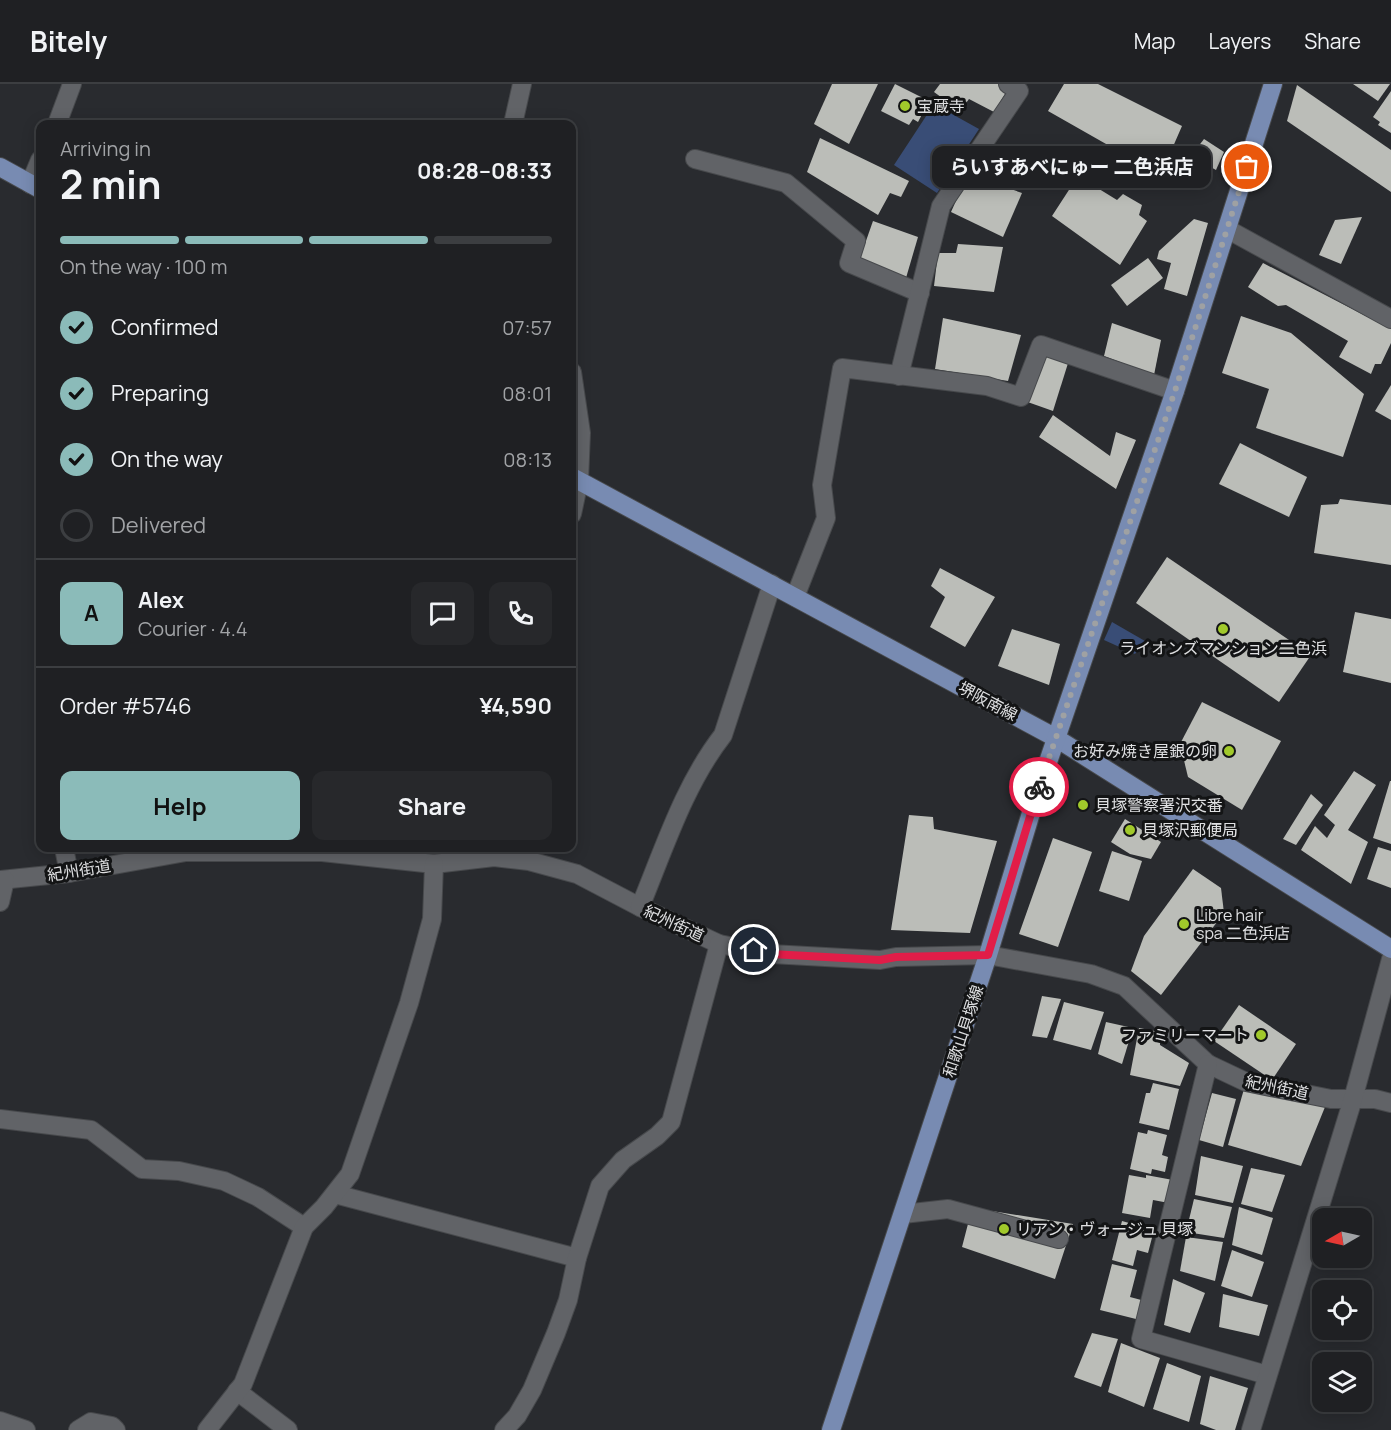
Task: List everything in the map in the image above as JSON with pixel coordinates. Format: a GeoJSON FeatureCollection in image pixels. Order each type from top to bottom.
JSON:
{"type":"FeatureCollection","features":[{"type":"Feature","properties":{"kind":"main road","name":"和歌山貝塚線"},"geometry":{"type":"LineString","coordinates":[[831,1430],[988,955],[1034,804],[1175,391],[1273,84]]}},
{"type":"Feature","properties":{"kind":"main road"},"geometry":{"type":"LineString","coordinates":[[0,167],[35,186]]}},
{"type":"Feature","properties":{"kind":"main road","name":"堺阪南線"},"geometry":{"type":"LineString","coordinates":[[576,480],[1056,738],[1391,949]]}},
{"type":"Feature","properties":{"kind":"street"},"geometry":{"type":"LineString","coordinates":[[58,120],[72,84]]}},
{"type":"Feature","properties":{"kind":"street"},"geometry":{"type":"LineString","coordinates":[[514,120],[522,84]]}},
{"type":"Feature","properties":{"kind":"street"},"geometry":{"type":"LineString","coordinates":[[899,376],[941,206],[1019,91],[1008,84]]}},
{"type":"Feature","properties":{"kind":"street"},"geometry":{"type":"LineString","coordinates":[[695,159],[786,183],[856,241],[849,263],[920,293]]}},
{"type":"Feature","properties":{"kind":"street"},"geometry":{"type":"LineString","coordinates":[[1227,229],[1391,318]]}},
{"type":"Feature","properties":{"kind":"street"},"geometry":{"type":"LineString","coordinates":[[795,597],[826,518],[822,485],[842,368],[987,386],[1021,397],[1041,345],[1175,391]]}},
{"type":"Feature","properties":{"kind":"street"},"geometry":{"type":"LineString","coordinates":[[576,399],[581,433],[576,471]]}},
{"type":"Feature","properties":{"kind":"street"},"geometry":{"type":"LineString","coordinates":[[640,907],[689,791],[711,749],[723,735],[772,584]]}},
{"type":"Feature","properties":{"kind":"street"},"geometry":{"type":"LineString","coordinates":[[65,852],[69,873]]}},
{"type":"Feature","properties":{"kind":"street","name":"紀州街道"},"geometry":{"type":"LineString","coordinates":[[2,880],[69,873],[186,852],[322,852],[434,864],[495,852],[577,874],[719,944],[771,954],[880,960],[896,957],[988,955],[1090,974],[1124,986],[1208,1064],[1246,1082],[1331,1099],[1375,1099],[1391,1103]]}},
{"type":"Feature","properties":{"kind":"street"},"geometry":{"type":"LineString","coordinates":[[207,1430],[243,1384],[304,1227],[350,1174],[409,1003],[432,919],[434,864]]}},
{"type":"Feature","properties":{"kind":"street"},"geometry":{"type":"LineString","coordinates":[[0,902],[2,880]]}},
{"type":"Feature","properties":{"kind":"street"},"geometry":{"type":"LineString","coordinates":[[504,1430],[517,1416],[542,1367],[568,1300],[577,1258],[600,1186],[623,1160],[657,1136],[671,1122],[719,944]]}},
{"type":"Feature","properties":{"kind":"street"},"geometry":{"type":"LineString","coordinates":[[1251,1430],[1353,1099],[1391,959]]}},
{"type":"Feature","properties":{"kind":"street"},"geometry":{"type":"LineString","coordinates":[[1208,1064],[1141,1339],[1267,1375]]}},
{"type":"Feature","properties":{"kind":"street"},"geometry":{"type":"LineString","coordinates":[[0,1119],[92,1130],[142,1169],[179,1171],[224,1181],[258,1197],[304,1227]]}},
{"type":"Feature","properties":{"kind":"street"},"geometry":{"type":"LineString","coordinates":[[335,1194],[577,1258]]}},
{"type":"Feature","properties":{"kind":"street"},"geometry":{"type":"LineString","coordinates":[[903,1214],[948,1209],[1059,1239]]}},
{"type":"Feature","properties":{"kind":"street"},"geometry":{"type":"LineString","coordinates":[[237,1391],[288,1430]]}},
{"type":"Feature","properties":{"kind":"street"},"geometry":{"type":"LineString","coordinates":[[0,1421],[26,1430]]}},
{"type":"Feature","properties":{"kind":"street"},"geometry":{"type":"LineString","coordinates":[[78,1430],[91,1422],[112,1426],[116,1430]]}},
{"type":"Feature","properties":{"kind":"shaded area"},"geometry":{"type":"Polygon","coordinates":[[[934,104],[979,129],[937,193],[894,165],[934,104]]]}},
{"type":"Feature","properties":{"kind":"shaded area"},"geometry":{"type":"Polygon","coordinates":[[[1112,622],[1145,641],[1135,654],[1104,640],[1112,622]]]}},
{"type":"Feature","properties":{"kind":"building"},"geometry":{"type":"Polygon","coordinates":[[[832,84],[878,84],[849,144],[814,124],[832,84]]]}},
{"type":"Feature","properties":{"kind":"building"},"geometry":{"type":"Polygon","coordinates":[[[895,84],[929,101],[918,122],[913,119],[909,125],[881,111],[895,84]]]}},
{"type":"Feature","properties":{"kind":"building"},"geometry":{"type":"Polygon","coordinates":[[[940,84],[1000,84],[1008,89],[994,112],[969,99],[960,111],[934,92],[940,84]]]}},
{"type":"Feature","properties":{"kind":"building"},"geometry":{"type":"Polygon","coordinates":[[[1064,84],[1098,84],[1182,126],[1158,181],[1140,174],[1143,165],[1048,111],[1064,84]]]}},
{"type":"Feature","properties":{"kind":"building"},"geometry":{"type":"Polygon","coordinates":[[[1353,84],[1390,84],[1378,101],[1353,84]]]}},
{"type":"Feature","properties":{"kind":"building"},"geometry":{"type":"Polygon","coordinates":[[[1297,85],[1391,150],[1391,192],[1287,121],[1297,85]]]}},
{"type":"Feature","properties":{"kind":"building"},"geometry":{"type":"Polygon","coordinates":[[[1391,91],[1391,133],[1378,125],[1380,122],[1373,117],[1391,91]]]}},
{"type":"Feature","properties":{"kind":"building"},"geometry":{"type":"Polygon","coordinates":[[[820,138],[909,181],[901,197],[890,193],[878,215],[807,172],[820,138]]]}},
{"type":"Feature","properties":{"kind":"building"},"geometry":{"type":"Polygon","coordinates":[[[1204,139],[1224,152],[1216,170],[1191,156],[1204,139]]]}},
{"type":"Feature","properties":{"kind":"building"},"geometry":{"type":"Polygon","coordinates":[[[968,174],[1022,193],[1003,237],[951,212],[968,174]]]}},
{"type":"Feature","properties":{"kind":"building"},"geometry":{"type":"Polygon","coordinates":[[[1078,176],[1117,200],[1123,194],[1142,205],[1139,215],[1147,221],[1120,265],[1052,216],[1078,176]]]}},
{"type":"Feature","properties":{"kind":"building"},"geometry":{"type":"Polygon","coordinates":[[[1362,217],[1341,264],[1319,255],[1335,220],[1362,217]]]}},
{"type":"Feature","properties":{"kind":"building"},"geometry":{"type":"Polygon","coordinates":[[[1194,219],[1208,223],[1187,296],[1164,289],[1171,263],[1157,259],[1159,251],[1194,219]]]}},
{"type":"Feature","properties":{"kind":"building"},"geometry":{"type":"Polygon","coordinates":[[[873,221],[918,237],[906,278],[860,258],[873,221]]]}},
{"type":"Feature","properties":{"kind":"building"},"geometry":{"type":"Polygon","coordinates":[[[958,244],[1003,247],[994,292],[934,286],[938,253],[956,253],[958,244]]]}},
{"type":"Feature","properties":{"kind":"building"},"geometry":{"type":"Polygon","coordinates":[[[1148,258],[1163,278],[1127,306],[1111,285],[1148,258]]]}},
{"type":"Feature","properties":{"kind":"building"},"geometry":{"type":"Polygon","coordinates":[[[1263,263],[1391,329],[1391,343],[1381,364],[1375,364],[1371,374],[1339,357],[1348,341],[1286,305],[1278,306],[1248,287],[1263,263]]]}},
{"type":"Feature","properties":{"kind":"building"},"geometry":{"type":"Polygon","coordinates":[[[1241,316],[1291,333],[1364,394],[1343,457],[1256,428],[1269,389],[1222,373],[1241,316]]]}},
{"type":"Feature","properties":{"kind":"building"},"geometry":{"type":"Polygon","coordinates":[[[943,318],[1021,335],[1008,381],[935,369],[943,318]]]}},
{"type":"Feature","properties":{"kind":"building"},"geometry":{"type":"Polygon","coordinates":[[[1112,323],[1161,340],[1154,375],[1104,356],[1112,323]]]}},
{"type":"Feature","properties":{"kind":"building"},"geometry":{"type":"Polygon","coordinates":[[[1040,352],[1069,360],[1053,411],[1022,400],[1040,352]]]}},
{"type":"Feature","properties":{"kind":"building"},"geometry":{"type":"Polygon","coordinates":[[[1391,385],[1391,420],[1375,411],[1391,385]]]}},
{"type":"Feature","properties":{"kind":"building"},"geometry":{"type":"Polygon","coordinates":[[[1053,415],[1110,456],[1116,432],[1136,440],[1116,489],[1039,437],[1053,415]]]}},
{"type":"Feature","properties":{"kind":"building"},"geometry":{"type":"Polygon","coordinates":[[[1240,443],[1307,477],[1289,517],[1219,484],[1240,443]]]}},
{"type":"Feature","properties":{"kind":"building"},"geometry":{"type":"Polygon","coordinates":[[[1340,499],[1391,505],[1391,565],[1314,553],[1321,505],[1338,504],[1340,499]]]}},
{"type":"Feature","properties":{"kind":"building","name":"ライオンズマンション二色浜"},"geometry":{"type":"Polygon","coordinates":[[[1167,557],[1311,655],[1279,702],[1136,603],[1167,557]]]}},
{"type":"Feature","properties":{"kind":"building"},"geometry":{"type":"Polygon","coordinates":[[[940,568],[995,597],[965,647],[930,627],[945,597],[931,586],[940,568]]]}},
{"type":"Feature","properties":{"kind":"building"},"geometry":{"type":"Polygon","coordinates":[[[1355,612],[1391,619],[1391,683],[1343,672],[1355,612]]]}},
{"type":"Feature","properties":{"kind":"building"},"geometry":{"type":"Polygon","coordinates":[[[1012,629],[1060,644],[1049,685],[998,666],[1012,629]]]}},
{"type":"Feature","properties":{"kind":"building"},"geometry":{"type":"Polygon","coordinates":[[[1202,702],[1281,741],[1242,810],[1188,777],[1180,744],[1202,702]]]}},
{"type":"Feature","properties":{"kind":"building"},"geometry":{"type":"Polygon","coordinates":[[[1354,771],[1376,785],[1348,830],[1368,842],[1351,884],[1301,850],[1315,826],[1327,838],[1335,825],[1324,815],[1354,771]]]}},
{"type":"Feature","properties":{"kind":"building"},"geometry":{"type":"Polygon","coordinates":[[[1391,781],[1391,844],[1373,838],[1391,781]]]}},
{"type":"Feature","properties":{"kind":"building"},"geometry":{"type":"Polygon","coordinates":[[[1311,794],[1323,805],[1296,845],[1283,839],[1311,794]]]}},
{"type":"Feature","properties":{"kind":"building"},"geometry":{"type":"Polygon","coordinates":[[[909,815],[933,817],[934,829],[997,841],[970,933],[891,930],[909,815]]]}},
{"type":"Feature","properties":{"kind":"building","name":"貝塚沢郵便局"},"geometry":{"type":"Polygon","coordinates":[[[1125,819],[1161,842],[1151,859],[1130,854],[1111,842],[1125,819]]]}},
{"type":"Feature","properties":{"kind":"building"},"geometry":{"type":"Polygon","coordinates":[[[1053,838],[1092,852],[1058,947],[1019,934],[1053,838]]]}},
{"type":"Feature","properties":{"kind":"building"},"geometry":{"type":"Polygon","coordinates":[[[1378,847],[1391,851],[1391,888],[1367,879],[1378,847]]]}},
{"type":"Feature","properties":{"kind":"building"},"geometry":{"type":"Polygon","coordinates":[[[1112,851],[1142,861],[1129,901],[1099,891],[1112,851]]]}},
{"type":"Feature","properties":{"kind":"building","name":"Libre hair spa 二色浜店"},"geometry":{"type":"Polygon","coordinates":[[[1193,869],[1221,888],[1224,913],[1161,995],[1131,971],[1144,936],[1193,869]]]}},
{"type":"Feature","properties":{"kind":"building"},"geometry":{"type":"Polygon","coordinates":[[[1042,996],[1061,999],[1047,1038],[1032,1036],[1042,996]]]}},
{"type":"Feature","properties":{"kind":"building"},"geometry":{"type":"Polygon","coordinates":[[[1064,1002],[1104,1012],[1091,1050],[1053,1040],[1064,1002]]]}},
{"type":"Feature","properties":{"kind":"building"},"geometry":{"type":"Polygon","coordinates":[[[1239,1005],[1296,1044],[1272,1080],[1214,1041],[1239,1005]]]}},
{"type":"Feature","properties":{"kind":"building"},"geometry":{"type":"Polygon","coordinates":[[[1106,1022],[1133,1028],[1122,1064],[1098,1054],[1106,1022]]]}},
{"type":"Feature","properties":{"kind":"building"},"geometry":{"type":"Polygon","coordinates":[[[1139,1028],[1160,1032],[1160,1045],[1189,1063],[1180,1086],[1130,1075],[1139,1028]]]}},
{"type":"Feature","properties":{"kind":"building"},"geometry":{"type":"Polygon","coordinates":[[[1153,1083],[1179,1089],[1169,1130],[1139,1123],[1146,1093],[1150,1093],[1153,1083]]]}},
{"type":"Feature","properties":{"kind":"building"},"geometry":{"type":"Polygon","coordinates":[[[1244,1089],[1325,1107],[1301,1166],[1228,1145],[1244,1089]]]}},
{"type":"Feature","properties":{"kind":"building"},"geometry":{"type":"Polygon","coordinates":[[[1212,1093],[1236,1099],[1223,1147],[1199,1140],[1212,1093]]]}},
{"type":"Feature","properties":{"kind":"building"},"geometry":{"type":"Polygon","coordinates":[[[1148,1130],[1167,1135],[1162,1155],[1168,1157],[1165,1172],[1152,1169],[1151,1174],[1130,1169],[1138,1132],[1147,1134],[1148,1130]]]}},
{"type":"Feature","properties":{"kind":"building"},"geometry":{"type":"Polygon","coordinates":[[[1201,1156],[1243,1166],[1233,1203],[1195,1195],[1201,1156]]]}},
{"type":"Feature","properties":{"kind":"building"},"geometry":{"type":"Polygon","coordinates":[[[1251,1168],[1285,1175],[1272,1212],[1241,1204],[1251,1168]]]}},
{"type":"Feature","properties":{"kind":"building"},"geometry":{"type":"Polygon","coordinates":[[[1129,1175],[1146,1178],[1146,1175],[1173,1180],[1169,1203],[1153,1200],[1150,1218],[1122,1213],[1129,1175]]]}},
{"type":"Feature","properties":{"kind":"building"},"geometry":{"type":"Polygon","coordinates":[[[1194,1199],[1232,1207],[1224,1238],[1186,1232],[1194,1199]]]}},
{"type":"Feature","properties":{"kind":"building"},"geometry":{"type":"Polygon","coordinates":[[[1239,1207],[1273,1218],[1262,1255],[1232,1245],[1239,1207]]]}},
{"type":"Feature","properties":{"kind":"building"},"geometry":{"type":"Polygon","coordinates":[[[992,1211],[1073,1224],[1055,1279],[962,1247],[969,1220],[987,1226],[992,1211]]]}},
{"type":"Feature","properties":{"kind":"building"},"geometry":{"type":"Polygon","coordinates":[[[1122,1221],[1154,1230],[1148,1253],[1137,1250],[1133,1266],[1112,1260],[1122,1221]]]}},
{"type":"Feature","properties":{"kind":"building"},"geometry":{"type":"Polygon","coordinates":[[[1186,1237],[1223,1242],[1215,1281],[1180,1271],[1186,1237]]]}},
{"type":"Feature","properties":{"kind":"building"},"geometry":{"type":"Polygon","coordinates":[[[1232,1250],[1264,1262],[1252,1297],[1221,1286],[1232,1250]]]}},
{"type":"Feature","properties":{"kind":"building"},"geometry":{"type":"Polygon","coordinates":[[[1112,1264],[1137,1270],[1130,1297],[1145,1301],[1140,1320],[1100,1310],[1112,1264]]]}},
{"type":"Feature","properties":{"kind":"building"},"geometry":{"type":"Polygon","coordinates":[[[1173,1279],[1205,1293],[1190,1333],[1164,1325],[1173,1279]]]}},
{"type":"Feature","properties":{"kind":"building"},"geometry":{"type":"Polygon","coordinates":[[[1223,1294],[1268,1305],[1259,1336],[1219,1327],[1223,1294]]]}},
{"type":"Feature","properties":{"kind":"building"},"geometry":{"type":"Polygon","coordinates":[[[1092,1333],[1118,1339],[1101,1387],[1074,1377],[1092,1333]]]}},
{"type":"Feature","properties":{"kind":"building"},"geometry":{"type":"Polygon","coordinates":[[[1121,1343],[1160,1358],[1144,1407],[1108,1392],[1121,1343]]]}},
{"type":"Feature","properties":{"kind":"building"},"geometry":{"type":"Polygon","coordinates":[[[1167,1363],[1201,1376],[1189,1422],[1153,1409],[1167,1363]]]}},
{"type":"Feature","properties":{"kind":"building"},"geometry":{"type":"Polygon","coordinates":[[[1210,1376],[1248,1388],[1235,1430],[1216,1430],[1200,1424],[1210,1376]]]}},
{"type":"Feature","properties":{"kind":"way so far"},"geometry":{"type":"LineString","coordinates":[[1039,787],[1175,391],[1247,167]]}},
{"type":"Feature","properties":{"kind":"place","name":"宝蔵寺"},"geometry":{"type":"Point","coordinates":[905,106]}},
{"type":"Feature","properties":{"kind":"place","name":"らいすあべにゅー 二色浜店"},"geometry":{"type":"Point","coordinates":[1247,167]}},
{"type":"Feature","properties":{"kind":"place","name":"ライオンズマンション二色浜"},"geometry":{"type":"Point","coordinates":[1223,629]}},
{"type":"Feature","properties":{"kind":"place","name":"お好み焼き屋銀の卵"},"geometry":{"type":"Point","coordinates":[1229,751]}},
{"type":"Feature","properties":{"kind":"place","name":"貝塚警察署沢交番"},"geometry":{"type":"Point","coordinates":[1083,805]}},
{"type":"Feature","properties":{"kind":"place","name":"貝塚沢郵便局"},"geometry":{"type":"Point","coordinates":[1130,830]}},
{"type":"Feature","properties":{"kind":"place","name":"Libre hair spa 二色浜店"},"geometry":{"type":"Point","coordinates":[1184,924]}},
{"type":"Feature","properties":{"kind":"place","name":"ファミリーマート"},"geometry":{"type":"Point","coordinates":[1261,1035]}},
{"type":"Feature","properties":{"kind":"place","name":"リアン・ヴォージュ 貝塚"},"geometry":{"type":"Point","coordinates":[1004,1229]}},
{"type":"Feature","properties":{"kind":"route"},"geometry":{"type":"LineString","coordinates":[[754,950],[771,954],[880,960],[896,957],[988,955],[1039,787]]}}]}
